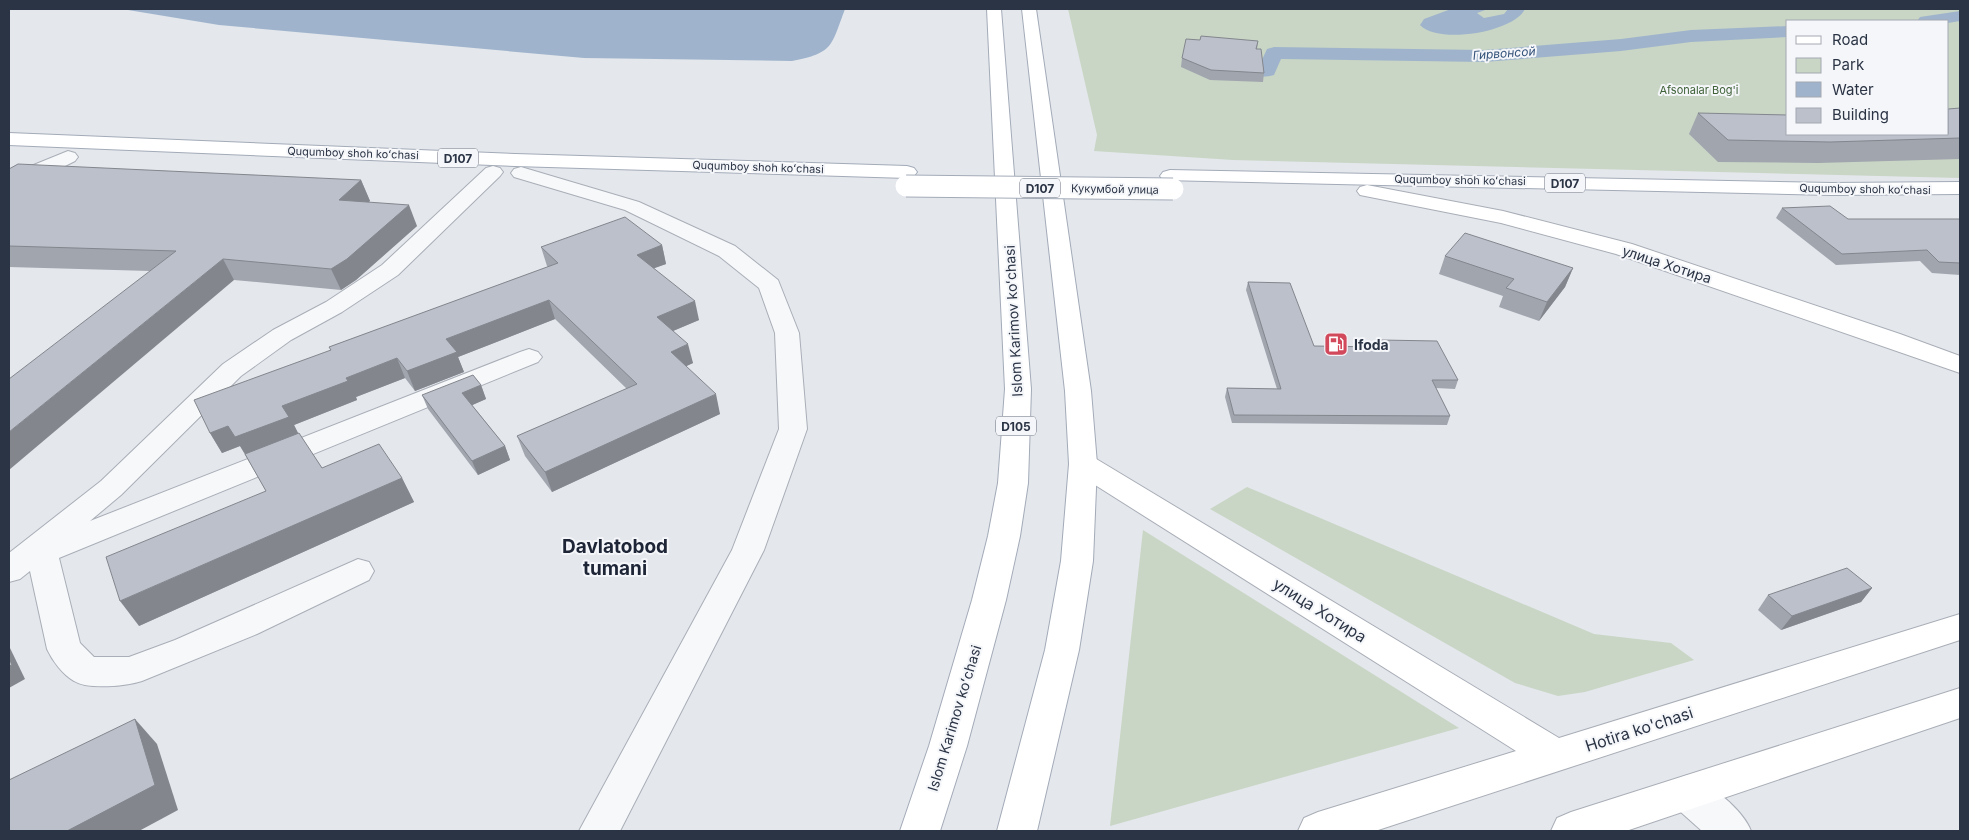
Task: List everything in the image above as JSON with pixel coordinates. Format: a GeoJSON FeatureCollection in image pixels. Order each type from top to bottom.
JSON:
{"type":"FeatureCollection","features":[{"type":"Feature","properties":{"kind":"main road","name":"Islom Karimov koʻchasi"},"geometry":{"type":"LineString","coordinates":[[920,831],[948,746],[989,600],[1004,536],[1013,483],[1018,389],[994,9]]}},
{"type":"Feature","properties":{"kind":"main road"},"geometry":{"type":"LineString","coordinates":[[1017,831],[1062,650],[1077,561],[1084,464],[1078,391],[1029,9]]}},
{"type":"Feature","properties":{"kind":"main road","name":"Ququmboy shoh koʻchasi"},"geometry":{"type":"LineString","coordinates":[[9,139],[524,160],[907,179]]}},
{"type":"Feature","properties":{"kind":"main road","name":"Ququmboy shoh koʻchasi"},"geometry":{"type":"LineString","coordinates":[[9,155],[521,174],[907,179]]}},
{"type":"Feature","properties":{"kind":"main road","name":"Кукумбой улица"},"geometry":{"type":"LineString","coordinates":[[907,179],[1172,183]]}},
{"type":"Feature","properties":{"kind":"main road","name":"Ququmboy shoh koʻchasi"},"geometry":{"type":"LineString","coordinates":[[1172,183],[1831,189],[1960,188]]}},
{"type":"Feature","properties":{"kind":"main road","name":"Ququmboy shoh koʻchasi"},"geometry":{"type":"LineString","coordinates":[[1172,183],[1367,191],[1853,203],[1960,202]]}},
{"type":"Feature","properties":{"kind":"main road","name":"улица Хотира"},"geometry":{"type":"LineString","coordinates":[[1367,191],[1495,215],[1624,249],[1891,339],[1960,365]]}},
{"type":"Feature","properties":{"kind":"main road"},"geometry":{"type":"LineString","coordinates":[[1891,339],[1960,385]]}},
{"type":"Feature","properties":{"kind":"main road","name":"улица Хотира"},"geometry":{"type":"LineString","coordinates":[[1084,464],[1556,756]]}},
{"type":"Feature","properties":{"kind":"main road","name":"Hotira ko'chasi"},"geometry":{"type":"LineString","coordinates":[[1318,831],[1960,627]]}},
{"type":"Feature","properties":{"kind":"main road"},"geometry":{"type":"LineString","coordinates":[[1571,831],[1960,702]]}},
{"type":"Feature","properties":{"kind":"street"},"geometry":{"type":"LineString","coordinates":[[9,181],[40,171],[68,157]]}},
{"type":"Feature","properties":{"kind":"street"},"geometry":{"type":"LineString","coordinates":[[23,561],[111,488],[232,370],[282,335],[334,307],[390,270],[493,172]]}},
{"type":"Feature","properties":{"kind":"street"},"geometry":{"type":"LineString","coordinates":[[521,174],[632,206],[727,251],[770,285],[787,333],[793,429],[748,550],[599,831]]}},
{"type":"Feature","properties":{"kind":"street"},"geometry":{"type":"LineString","coordinates":[[23,561],[529,357]]}},
{"type":"Feature","properties":{"kind":"street"},"geometry":{"type":"LineString","coordinates":[[23,561],[64,650],[86,671],[130,671],[228,632],[358,571]]}},
{"type":"Feature","properties":{"kind":"street"},"geometry":{"type":"LineString","coordinates":[[1688,793],[1731,831]]}},
{"type":"Feature","properties":{"kind":"green space","name":"Afsonalar Bog'i"},"geometry":{"type":"Polygon","coordinates":[[[1068,9],[1960,9],[1960,178],[1233,160],[1094,151],[1097,135],[1068,9]]]}},
{"type":"Feature","properties":{"kind":"green space"},"geometry":{"type":"Polygon","coordinates":[[[1247,487],[1594,634],[1671,643],[1694,660],[1585,692],[1558,696],[1515,683],[1210,509],[1247,487]]]}},
{"type":"Feature","properties":{"kind":"green space"},"geometry":{"type":"Polygon","coordinates":[[[1143,530],[1459,728],[1110,826],[1143,530]]]}},
{"type":"Feature","properties":{"kind":"water"},"geometry":{"type":"Polygon","coordinates":[[[122,9],[845,9],[833,40],[824,51],[792,61],[584,58],[219,25],[122,9]]]}},
{"type":"Feature","properties":{"kind":"water"},"geometry":{"type":"Polygon","coordinates":[[[1451,9],[1488,9],[1477,13],[1484,18],[1504,14],[1508,9],[1525,9],[1518,17],[1507,24],[1476,33],[1443,34],[1430,31],[1420,25],[1424,19],[1451,9]]]}},
{"type":"Feature","properties":{"kind":"building"},"geometry":{"type":"Polygon","coordinates":[[[1201,36],[1258,41],[1256,49],[1261,49],[1264,73],[1211,70],[1182,58],[1186,39],[1200,40],[1201,36]]]}},
{"type":"Feature","properties":{"kind":"building"},"geometry":{"type":"Polygon","coordinates":[[[1960,108],[1960,138],[1830,142],[1728,140],[1698,113],[1786,115],[1786,135],[1949,135],[1949,109],[1960,108]]]}},
{"type":"Feature","properties":{"kind":"building"},"geometry":{"type":"Polygon","coordinates":[[[18,164],[361,180],[339,200],[409,205],[347,259],[331,269],[223,259],[9,432],[9,379],[176,251],[9,246],[9,169],[18,164]]]}},
{"type":"Feature","properties":{"kind":"building"},"geometry":{"type":"Polygon","coordinates":[[[1830,206],[1848,219],[1960,219],[1960,263],[1939,262],[1927,250],[1842,254],[1782,208],[1830,206]]]}},
{"type":"Feature","properties":{"kind":"building"},"geometry":{"type":"Polygon","coordinates":[[[625,217],[662,245],[637,255],[695,301],[657,317],[688,344],[671,352],[716,394],[545,472],[517,436],[637,384],[549,300],[446,339],[457,352],[407,371],[397,358],[346,378],[348,381],[282,406],[289,417],[235,437],[228,426],[210,433],[194,400],[331,350],[329,347],[558,263],[541,247],[625,217]]]}},
{"type":"Feature","properties":{"kind":"building"},"geometry":{"type":"Polygon","coordinates":[[[1465,233],[1573,268],[1547,302],[1506,288],[1514,279],[1445,256],[1465,233]]]}},
{"type":"Feature","properties":{"kind":"building"},"geometry":{"type":"Polygon","coordinates":[[[1248,282],[1290,283],[1314,346],[1383,347],[1380,340],[1437,341],[1458,380],[1432,380],[1450,416],[1234,415],[1227,388],[1281,389],[1248,282]]]}},
{"type":"Feature","properties":{"kind":"building"},"geometry":{"type":"Polygon","coordinates":[[[473,375],[481,385],[462,393],[505,446],[472,461],[422,395],[473,375]]]}},
{"type":"Feature","properties":{"kind":"building"},"geometry":{"type":"Polygon","coordinates":[[[299,433],[322,468],[379,444],[402,478],[120,601],[106,557],[266,491],[245,454],[299,433]]]}},
{"type":"Feature","properties":{"kind":"building"},"geometry":{"type":"Polygon","coordinates":[[[1847,568],[1872,588],[1792,616],[1768,595],[1847,568]]]}},
{"type":"Feature","properties":{"kind":"building"},"geometry":{"type":"Polygon","coordinates":[[[135,719],[155,785],[67,831],[9,831],[9,780],[135,719]]]}},
{"type":"Feature","properties":{"kind":"waterway","name":"Гирвонсой"},"geometry":{"type":"LineString","coordinates":[[1933,20],[1960,16]]}},
{"type":"Feature","properties":{"kind":"waterway","name":"Гирвонсой"},"geometry":{"type":"LineString","coordinates":[[1232,68],[1267,71],[1274,53],[1484,56],[1621,45],[1691,36],[1786,31]]}},
{"type":"Feature","properties":{"kind":"place","name":"Ifoda"},"geometry":{"type":"Point","coordinates":[1336,344]}},
{"type":"Feature","properties":{"kind":"district","name":"Davlatobod tumani"},"geometry":{"type":"Point","coordinates":[615,557]}}]}
